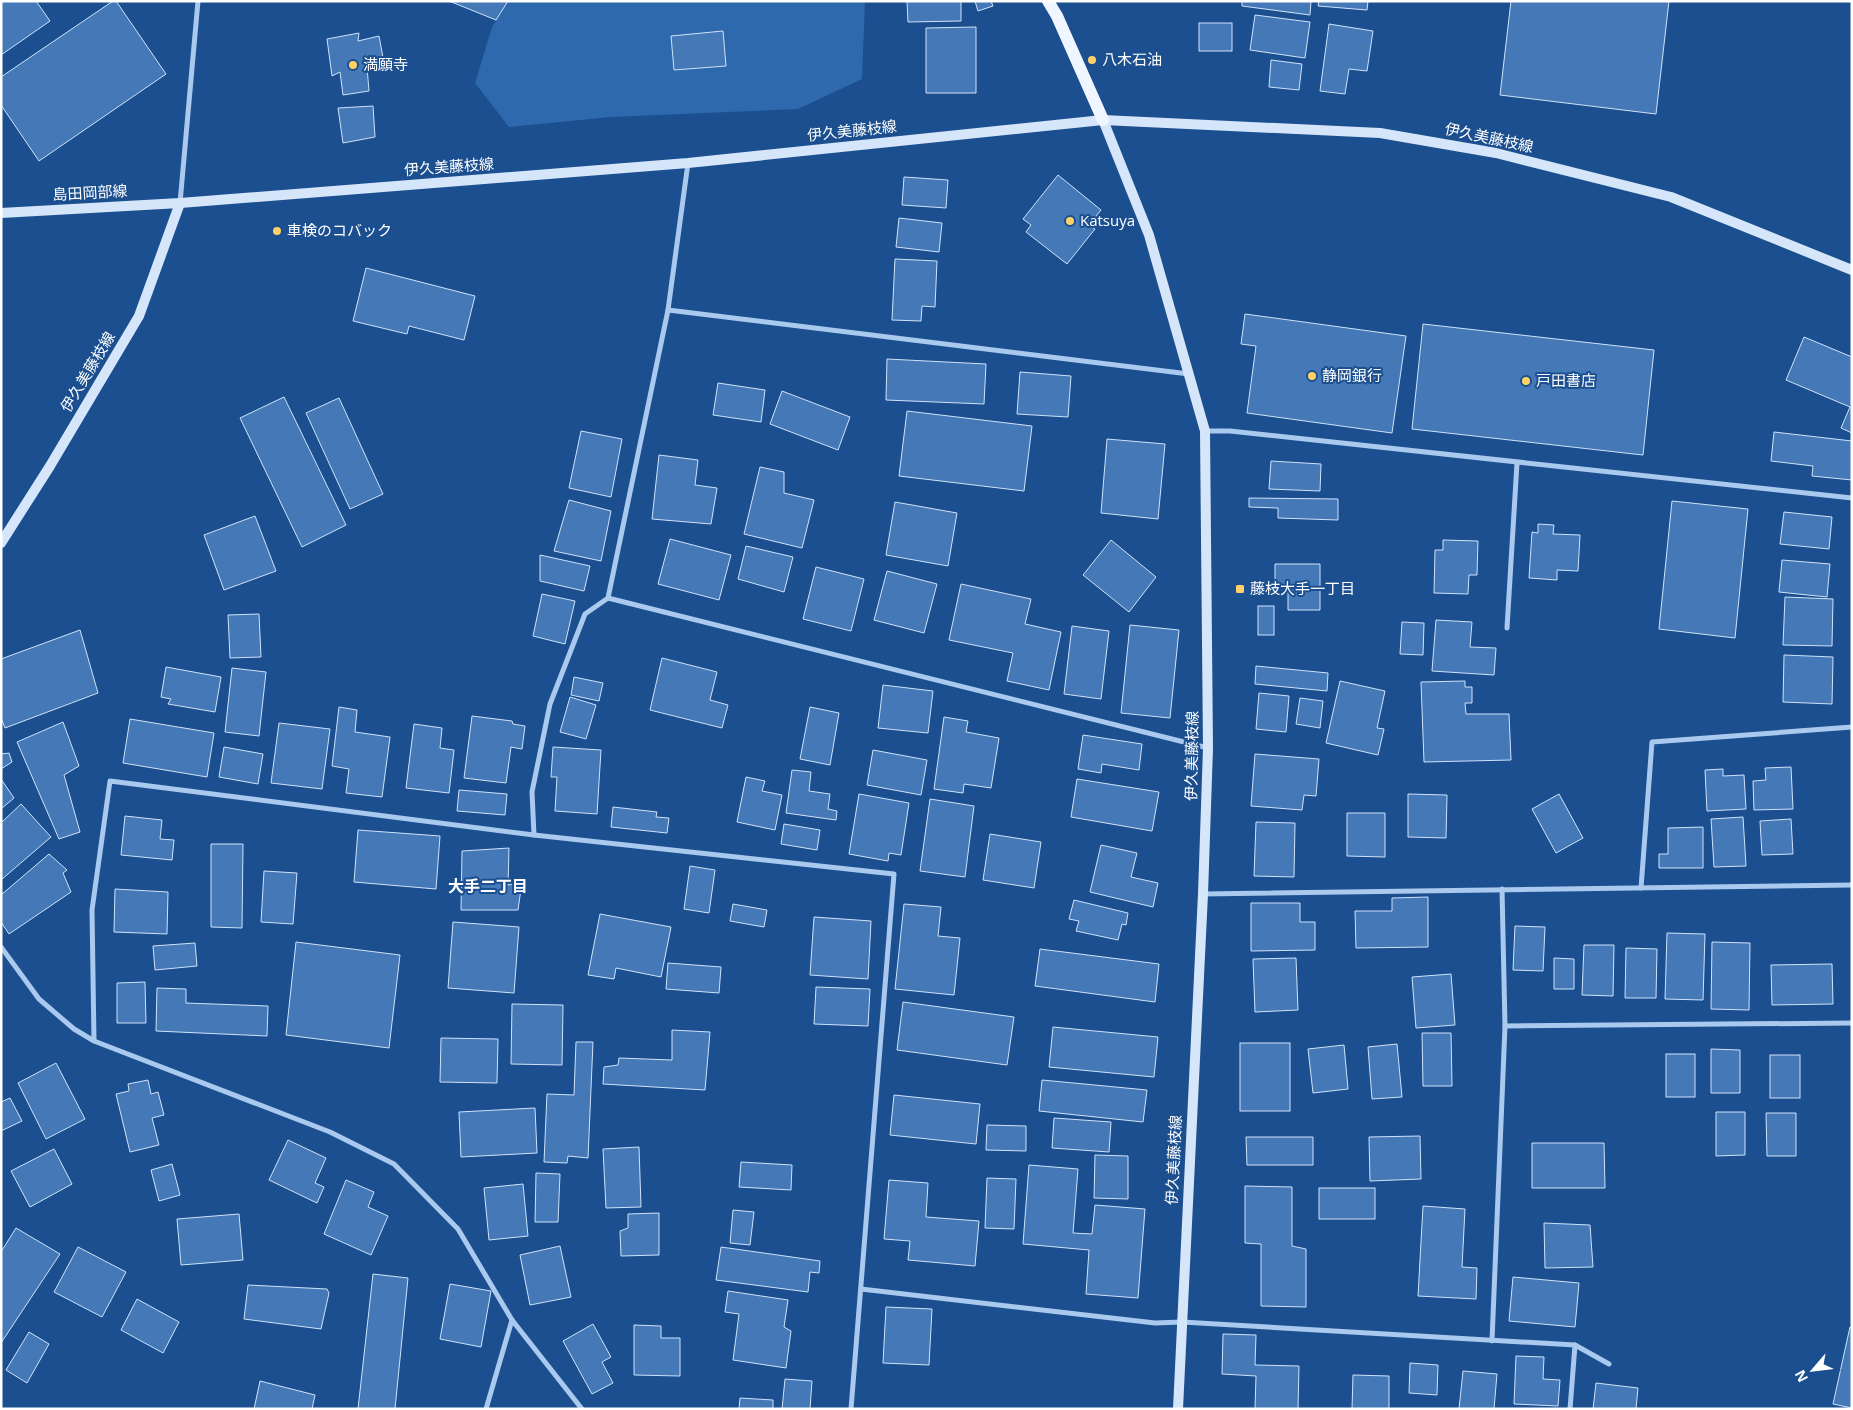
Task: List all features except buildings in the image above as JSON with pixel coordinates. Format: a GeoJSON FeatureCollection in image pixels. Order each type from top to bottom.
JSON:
{"type":"FeatureCollection","features":[{"type":"Feature","properties":{"kind":"main road"},"geometry":{"type":"LineString","coordinates":[[1048,1],[1057,16],[1103,120]]}},
{"type":"Feature","properties":{"kind":"main road","name":"伊久美藤枝線"},"geometry":{"type":"LineString","coordinates":[[1,543],[50,466],[139,316],[180,203],[688,163],[1103,120],[1380,133],[1496,153],[1671,198],[1852,270]]}},
{"type":"Feature","properties":{"kind":"main road","name":"伊久美藤枝線"},"geometry":{"type":"LineString","coordinates":[[1103,120],[1149,234],[1205,431],[1208,748],[1203,894],[1178,1409]]}},
{"type":"Feature","properties":{"kind":"main road","name":"島田岡部線"},"geometry":{"type":"LineString","coordinates":[[1,213],[180,203]]}},
{"type":"Feature","properties":{"kind":"street"},"geometry":{"type":"LineString","coordinates":[[180,203],[198,1]]}},
{"type":"Feature","properties":{"kind":"street"},"geometry":{"type":"LineString","coordinates":[[534,834],[532,792],[550,704],[585,614],[608,598],[668,310],[688,163]]}},
{"type":"Feature","properties":{"kind":"street"},"geometry":{"type":"LineString","coordinates":[[668,310],[1190,374]]}},
{"type":"Feature","properties":{"kind":"street"},"geometry":{"type":"LineString","coordinates":[[1205,431],[1230,431],[1852,498]]}},
{"type":"Feature","properties":{"kind":"street"},"geometry":{"type":"LineString","coordinates":[[1507,628],[1517,463]]}},
{"type":"Feature","properties":{"kind":"street"},"geometry":{"type":"LineString","coordinates":[[608,598],[1208,748]]}},
{"type":"Feature","properties":{"kind":"street"},"geometry":{"type":"LineString","coordinates":[[1640,888],[1652,742],[1852,727]]}},
{"type":"Feature","properties":{"kind":"street"},"geometry":{"type":"LineString","coordinates":[[94,1041],[92,910],[110,781],[534,834],[894,874],[852,1409]]}},
{"type":"Feature","properties":{"kind":"street"},"geometry":{"type":"LineString","coordinates":[[1203,894],[1852,885]]}},
{"type":"Feature","properties":{"kind":"street"},"geometry":{"type":"LineString","coordinates":[[1492,1340],[1505,1026],[1502,889]]}},
{"type":"Feature","properties":{"kind":"street"},"geometry":{"type":"LineString","coordinates":[[1,947],[39,999],[74,1029],[94,1041],[330,1132],[394,1164],[458,1229],[512,1320],[582,1409]]}},
{"type":"Feature","properties":{"kind":"street"},"geometry":{"type":"LineString","coordinates":[[1505,1026],[1852,1023]]}},
{"type":"Feature","properties":{"kind":"street"},"geometry":{"type":"LineString","coordinates":[[861,1289],[1155,1323],[1182,1322],[1575,1345],[1608,1364]]}},
{"type":"Feature","properties":{"kind":"street"},"geometry":{"type":"LineString","coordinates":[[486,1409],[512,1320]]}},
{"type":"Feature","properties":{"kind":"street"},"geometry":{"type":"LineString","coordinates":[[1570,1409],[1575,1345]]}},
{"type":"Feature","properties":{"kind":"shaded area"},"geometry":{"type":"Polygon","coordinates":[[[508,1],[865,1],[862,79],[798,109],[611,117],[509,127],[475,83],[492,27],[508,1]]]}},
{"type":"Feature","properties":{"kind":"place","name":"八木石油"},"geometry":{"type":"Point","coordinates":[1092,60]}},
{"type":"Feature","properties":{"kind":"place","name":"満願寺"},"geometry":{"type":"Point","coordinates":[353,65]}},
{"type":"Feature","properties":{"kind":"place","name":"Katsuya"},"geometry":{"type":"Point","coordinates":[1070,221]}},
{"type":"Feature","properties":{"kind":"place","name":"車検のコバック"},"geometry":{"type":"Point","coordinates":[277,231]}},
{"type":"Feature","properties":{"kind":"place","name":"静岡銀行"},"geometry":{"type":"Point","coordinates":[1312,376]}},
{"type":"Feature","properties":{"kind":"place","name":"戸田書店"},"geometry":{"type":"Point","coordinates":[1526,381]}},
{"type":"Feature","properties":{"kind":"place","name":"藤枝大手一丁目"},"geometry":{"type":"Point","coordinates":[1240,589]}},
{"type":"Feature","properties":{"kind":"district","name":"大手二丁目"},"geometry":{"type":"Point","coordinates":[488,886]}}]}
